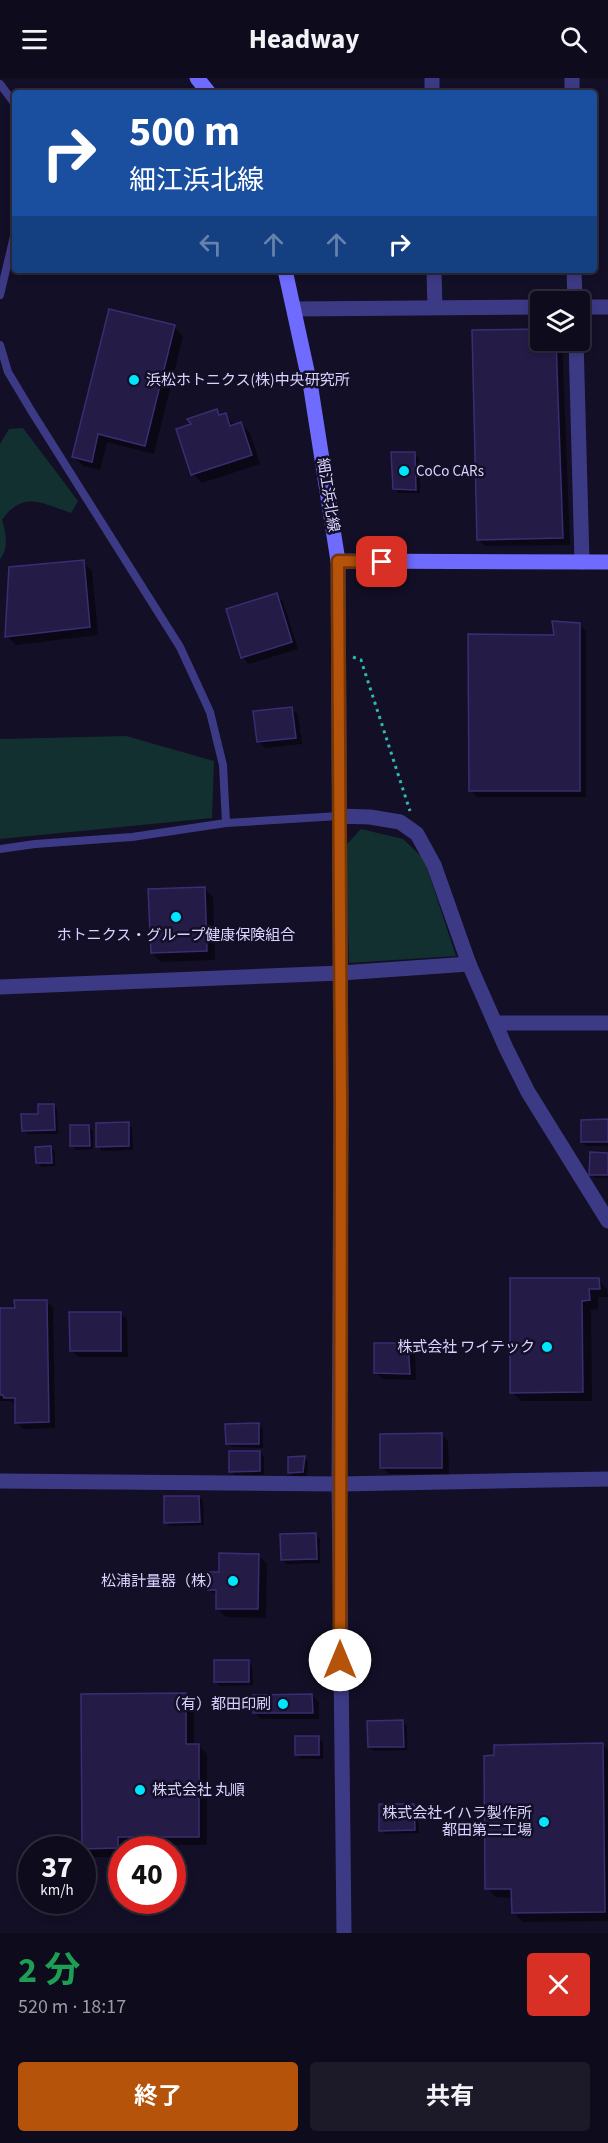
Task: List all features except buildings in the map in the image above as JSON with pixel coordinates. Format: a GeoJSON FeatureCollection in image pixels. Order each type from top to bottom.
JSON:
{"type":"FeatureCollection","features":[{"type":"Feature","properties":{"kind":"main road"},"geometry":{"type":"LineString","coordinates":[[197,78],[207,90]]}},
{"type":"Feature","properties":{"kind":"main road","name":"細江浜北線"},"geometry":{"type":"LineString","coordinates":[[286,273],[311,389],[338,561]]}},
{"type":"Feature","properties":{"kind":"main road"},"geometry":{"type":"LineString","coordinates":[[338,561],[608,562]]}},
{"type":"Feature","properties":{"kind":"street"},"geometry":{"type":"LineString","coordinates":[[434,273],[435,308]]}},
{"type":"Feature","properties":{"kind":"street"},"geometry":{"type":"LineString","coordinates":[[574,273],[575,291]]}},
{"type":"Feature","properties":{"kind":"street"},"geometry":{"type":"LineString","coordinates":[[294,309],[530,307]]}},
{"type":"Feature","properties":{"kind":"street"},"geometry":{"type":"LineString","coordinates":[[590,307],[608,307]]}},
{"type":"Feature","properties":{"kind":"street"},"geometry":{"type":"LineString","coordinates":[[576,351],[582,562]]}},
{"type":"Feature","properties":{"kind":"street"},"geometry":{"type":"LineString","coordinates":[[338,561],[341,973],[339,1484],[344,1933]]}},
{"type":"Feature","properties":{"kind":"street"},"geometry":{"type":"LineString","coordinates":[[339,816],[370,817],[399,822],[417,834],[434,865],[469,964],[528,1092],[608,1221]]}},
{"type":"Feature","properties":{"kind":"street"},"geometry":{"type":"LineString","coordinates":[[0,987],[341,973],[469,964]]}},
{"type":"Feature","properties":{"kind":"street"},"geometry":{"type":"LineString","coordinates":[[495,1023],[608,1023]]}},
{"type":"Feature","properties":{"kind":"street"},"geometry":{"type":"LineString","coordinates":[[0,1481],[339,1484],[608,1479]]}},
{"type":"Feature","properties":{"kind":"lane"},"geometry":{"type":"LineString","coordinates":[[0,84],[12,100]]}},
{"type":"Feature","properties":{"kind":"lane"},"geometry":{"type":"LineString","coordinates":[[0,295],[12,244]]}},
{"type":"Feature","properties":{"kind":"lane"},"geometry":{"type":"LineString","coordinates":[[0,345],[8,372],[180,647],[210,712],[223,765],[226,823]]}},
{"type":"Feature","properties":{"kind":"lane"},"geometry":{"type":"LineString","coordinates":[[0,849],[35,844],[132,837],[226,823],[339,816]]}},
{"type":"Feature","properties":{"kind":"path"},"geometry":{"type":"LineString","coordinates":[[340,653],[361,660],[417,834]]}},
{"type":"Feature","properties":{"kind":"green space"},"geometry":{"type":"Polygon","coordinates":[[[23,428],[78,501],[71,513],[42,503],[25,502],[18,505],[2,520],[6,545],[0,559],[0,444],[9,429],[23,428]]]}},
{"type":"Feature","properties":{"kind":"green space"},"geometry":{"type":"Polygon","coordinates":[[[126,736],[214,761],[212,818],[0,839],[0,739],[126,736]]]}},
{"type":"Feature","properties":{"kind":"green space"},"geometry":{"type":"Polygon","coordinates":[[[361,829],[403,839],[424,859],[456,956],[349,963],[346,845],[361,829]]]}},
{"type":"Feature","properties":{"kind":"place","name":"浜松ホトニクス(株)中央研究所"},"geometry":{"type":"Point","coordinates":[134,380]}},
{"type":"Feature","properties":{"kind":"place","name":"CoCo CARs"},"geometry":{"type":"Point","coordinates":[404,471]}},
{"type":"Feature","properties":{"kind":"place","name":"ホトニクス・グループ健康保険組合"},"geometry":{"type":"Point","coordinates":[176,917]}},
{"type":"Feature","properties":{"kind":"place","name":"株式会社 ワイテック"},"geometry":{"type":"Point","coordinates":[547,1347]}},
{"type":"Feature","properties":{"kind":"place","name":"松浦計量器（株）"},"geometry":{"type":"Point","coordinates":[233,1581]}},
{"type":"Feature","properties":{"kind":"place","name":"（有）都田印刷"},"geometry":{"type":"Point","coordinates":[283,1704]}},
{"type":"Feature","properties":{"kind":"place","name":"株式会社 丸順"},"geometry":{"type":"Point","coordinates":[140,1790]}},
{"type":"Feature","properties":{"kind":"place","name":"株式会社イハラ製作所 都田第二工場"},"geometry":{"type":"Point","coordinates":[544,1822]}},
{"type":"Feature","properties":{"kind":"route"},"geometry":{"type":"LineString","coordinates":[[340,1660],[341,973],[338,561],[382,562]]}}]}
